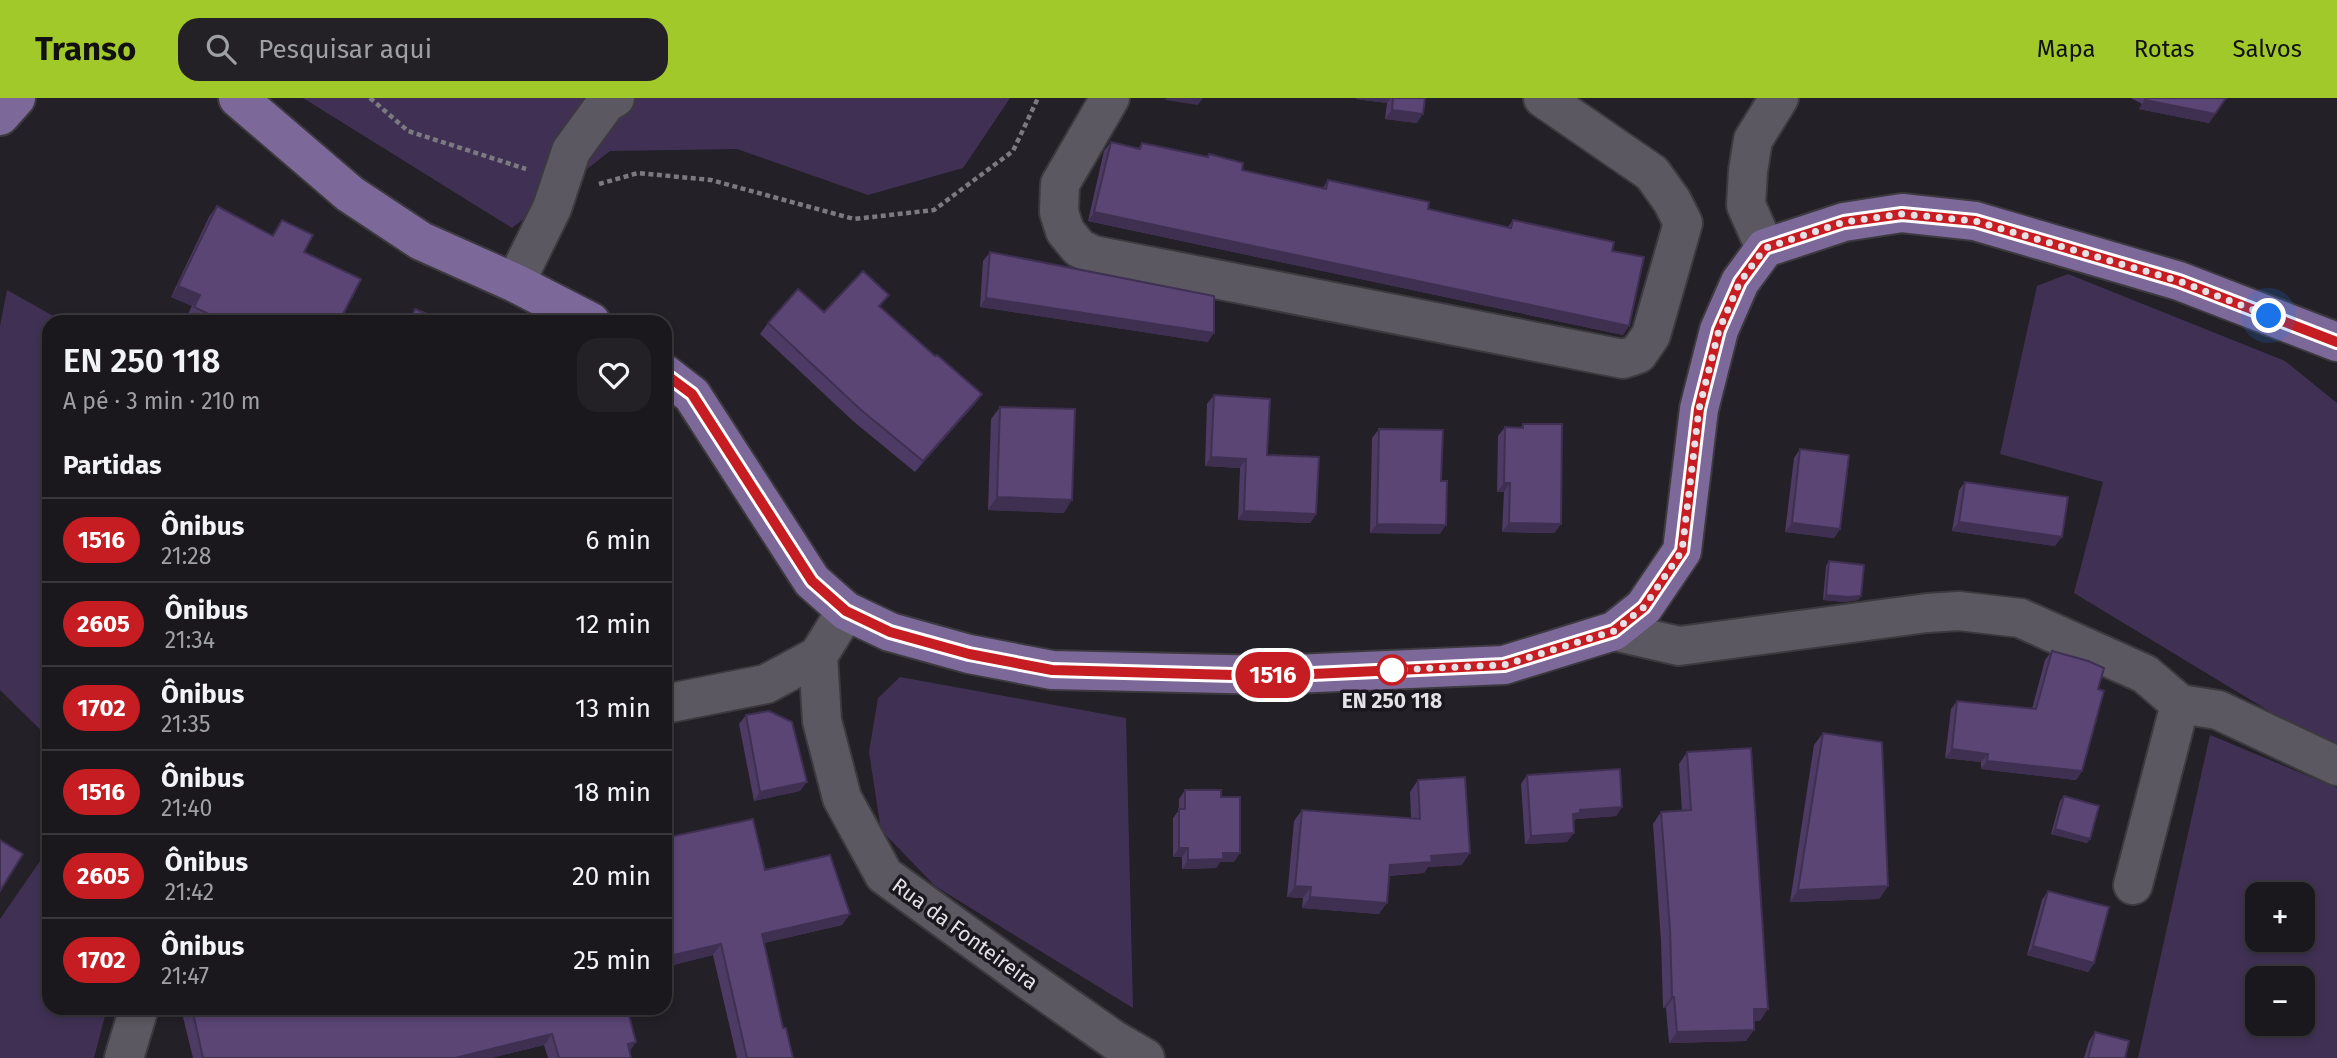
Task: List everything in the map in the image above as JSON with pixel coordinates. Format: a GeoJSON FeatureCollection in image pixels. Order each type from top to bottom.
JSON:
{"type":"FeatureCollection","features":[{"type":"Feature","properties":{"kind":"main road"},"geometry":{"type":"LineString","coordinates":[[0,116],[16,98]]}},
{"type":"Feature","properties":{"kind":"main road"},"geometry":{"type":"LineString","coordinates":[[238,98],[350,194],[421,241],[515,283],[577,315]]}},
{"type":"Feature","properties":{"kind":"main road"},"geometry":{"type":"LineString","coordinates":[[672,379],[692,394],[812,581],[846,611],[890,632],[969,654],[1052,670],[1269,676],[1504,665],[1614,631],[1644,607],[1682,551],[1699,409],[1719,330],[1740,282],[1765,248],[1844,222],[1902,214],[1975,221],[2179,281],[2337,342]]}},
{"type":"Feature","properties":{"kind":"street"},"geometry":{"type":"LineString","coordinates":[[515,283],[557,194],[571,151],[606,103],[615,98]]}},
{"type":"Feature","properties":{"kind":"street"},"geometry":{"type":"LineString","coordinates":[[1110,98],[1060,184],[1059,212],[1065,231],[1079,248],[1093,255],[1623,359],[1638,354],[1651,335],[1683,223],[1672,201],[1652,173],[1543,98]]}},
{"type":"Feature","properties":{"kind":"street"},"geometry":{"type":"LineString","coordinates":[[1765,248],[1746,205],[1748,172],[1753,140],[1779,98]]}},
{"type":"Feature","properties":{"kind":"street"},"geometry":{"type":"LineString","coordinates":[[672,704],[766,684],[818,656],[846,611]]}},
{"type":"Feature","properties":{"kind":"street"},"geometry":{"type":"LineString","coordinates":[[1614,631],[1679,646],[1927,612],[1959,611],[2020,618],[2145,674],[2180,704],[2218,710],[2337,766]]}},
{"type":"Feature","properties":{"kind":"street","name":"Rua da Fonteireira"},"geometry":{"type":"LineString","coordinates":[[818,656],[822,721],[842,798],[884,875],[1121,1052]]}},
{"type":"Feature","properties":{"kind":"street"},"geometry":{"type":"LineString","coordinates":[[2133,885],[2180,704]]}},
{"type":"Feature","properties":{"kind":"street"},"geometry":{"type":"LineString","coordinates":[[124,1058],[137,1015]]}},
{"type":"Feature","properties":{"kind":"path"},"geometry":{"type":"LineString","coordinates":[[370,98],[408,131],[557,194],[585,189],[638,173],[711,180],[854,219],[934,210],[1013,151],[1038,98]]}},
{"type":"Feature","properties":{"kind":"shaded area"},"geometry":{"type":"Polygon","coordinates":[[[303,98],[1010,98],[963,168],[868,195],[737,149],[610,151],[512,228],[303,98]]]}},
{"type":"Feature","properties":{"kind":"shaded area"},"geometry":{"type":"Polygon","coordinates":[[[2068,274],[2285,361],[2337,403],[2337,752],[2074,593],[2103,482],[2000,454],[2037,286],[2068,274]]]}},
{"type":"Feature","properties":{"kind":"shaded area"},"geometry":{"type":"Polygon","coordinates":[[[7,290],[52,315],[42,315],[42,731],[0,690],[0,326],[7,290]]]}},
{"type":"Feature","properties":{"kind":"shaded area"},"geometry":{"type":"Polygon","coordinates":[[[900,677],[1126,718],[1133,1008],[935,886],[881,830],[869,752],[878,698],[900,677]]]}},
{"type":"Feature","properties":{"kind":"shaded area"},"geometry":{"type":"Polygon","coordinates":[[[2210,735],[2337,788],[2337,1058],[2138,1058],[2210,735]]]}},
{"type":"Feature","properties":{"kind":"shaded area"},"geometry":{"type":"Polygon","coordinates":[[[42,858],[42,1015],[105,1015],[94,1058],[0,1058],[0,919],[42,858]]]}},
{"type":"Feature","properties":{"kind":"building"},"geometry":{"type":"Polygon","coordinates":[[[1393,98],[1425,98],[1423,114],[1392,110],[1393,98]]]}},
{"type":"Feature","properties":{"kind":"building"},"geometry":{"type":"Polygon","coordinates":[[[2226,98],[2215,114],[2145,100],[2226,98]]]}},
{"type":"Feature","properties":{"kind":"building"},"geometry":{"type":"Polygon","coordinates":[[[1111,142],[1140,149],[1142,143],[1208,157],[1209,154],[1243,163],[1242,170],[1326,189],[1328,180],[1429,202],[1428,209],[1511,228],[1513,220],[1614,242],[1612,251],[1644,257],[1629,326],[1094,212],[1111,142]]]}},
{"type":"Feature","properties":{"kind":"building"},"geometry":{"type":"Polygon","coordinates":[[[217,206],[273,236],[282,220],[313,235],[304,252],[361,279],[343,315],[211,315],[194,307],[200,295],[178,286],[217,206]]]}},
{"type":"Feature","properties":{"kind":"building"},"geometry":{"type":"Polygon","coordinates":[[[990,252],[1214,296],[1214,333],[986,298],[990,252]]]}},
{"type":"Feature","properties":{"kind":"building"},"geometry":{"type":"Polygon","coordinates":[[[863,271],[889,295],[879,306],[982,394],[923,461],[861,410],[768,323],[798,289],[824,312],[863,271]]]}},
{"type":"Feature","properties":{"kind":"building"},"geometry":{"type":"Polygon","coordinates":[[[415,309],[429,315],[413,315],[415,309]]]}},
{"type":"Feature","properties":{"kind":"building"},"geometry":{"type":"Polygon","coordinates":[[[1214,395],[1270,399],[1267,455],[1319,457],[1316,514],[1244,511],[1246,459],[1211,457],[1214,395]]]}},
{"type":"Feature","properties":{"kind":"building"},"geometry":{"type":"Polygon","coordinates":[[[1000,407],[1075,409],[1072,500],[997,497],[1000,407]]]}},
{"type":"Feature","properties":{"kind":"building"},"geometry":{"type":"Polygon","coordinates":[[[1523,424],[1562,424],[1561,524],[1509,523],[1510,483],[1504,483],[1505,427],[1523,428],[1523,424]]]}},
{"type":"Feature","properties":{"kind":"building"},"geometry":{"type":"Polygon","coordinates":[[[1379,429],[1443,430],[1441,481],[1447,481],[1446,525],[1377,524],[1379,429]]]}},
{"type":"Feature","properties":{"kind":"building"},"geometry":{"type":"Polygon","coordinates":[[[1800,449],[1849,455],[1840,529],[1792,523],[1800,449]]]}},
{"type":"Feature","properties":{"kind":"building"},"geometry":{"type":"Polygon","coordinates":[[[1965,482],[2068,497],[2062,537],[1959,522],[1965,482]]]}},
{"type":"Feature","properties":{"kind":"building"},"geometry":{"type":"Polygon","coordinates":[[[1829,561],[1864,565],[1861,596],[1826,595],[1829,561]]]}},
{"type":"Feature","properties":{"kind":"building"},"geometry":{"type":"Polygon","coordinates":[[[2052,651],[2104,668],[2098,689],[2104,691],[2082,771],[1987,761],[1988,754],[1952,749],[1957,701],[2036,709],[2052,651]]]}},
{"type":"Feature","properties":{"kind":"building"},"geometry":{"type":"Polygon","coordinates":[[[769,711],[792,722],[807,782],[760,792],[746,715],[769,711]]]}},
{"type":"Feature","properties":{"kind":"building"},"geometry":{"type":"Polygon","coordinates":[[[1823,733],[1882,742],[1888,886],[1798,890],[1823,733]]]}},
{"type":"Feature","properties":{"kind":"building"},"geometry":{"type":"Polygon","coordinates":[[[1751,748],[1768,1009],[1754,1009],[1754,1030],[1677,1032],[1672,997],[1661,812],[1691,810],[1687,752],[1751,748]]]}},
{"type":"Feature","properties":{"kind":"building"},"geometry":{"type":"Polygon","coordinates":[[[1620,769],[1622,807],[1580,810],[1580,813],[1573,814],[1574,833],[1531,836],[1527,775],[1620,769]]]}},
{"type":"Feature","properties":{"kind":"building"},"geometry":{"type":"Polygon","coordinates":[[[1465,777],[1470,853],[1431,856],[1432,862],[1390,865],[1387,903],[1310,897],[1311,887],[1295,886],[1302,810],[1420,819],[1418,780],[1465,777]]]}},
{"type":"Feature","properties":{"kind":"building"},"geometry":{"type":"Polygon","coordinates":[[[1185,790],[1221,790],[1221,797],[1240,797],[1240,853],[1223,853],[1223,859],[1188,860],[1188,848],[1179,848],[1179,809],[1185,809],[1185,790]]]}},
{"type":"Feature","properties":{"kind":"building"},"geometry":{"type":"Polygon","coordinates":[[[2064,796],[2099,806],[2090,839],[2055,829],[2064,796]]]}},
{"type":"Feature","properties":{"kind":"building"},"geometry":{"type":"Polygon","coordinates":[[[753,819],[765,870],[830,855],[850,914],[762,934],[783,1028],[786,1028],[793,1058],[747,1058],[721,944],[672,955],[672,836],[753,819]]]}},
{"type":"Feature","properties":{"kind":"building"},"geometry":{"type":"Polygon","coordinates":[[[0,840],[23,854],[0,891],[0,840]]]}},
{"type":"Feature","properties":{"kind":"building"},"geometry":{"type":"Polygon","coordinates":[[[2048,891],[2109,907],[2094,963],[2033,946],[2048,891]]]}},
{"type":"Feature","properties":{"kind":"building"},"geometry":{"type":"Polygon","coordinates":[[[194,1015],[629,1015],[636,1042],[628,1044],[631,1058],[559,1058],[552,1034],[455,1058],[203,1058],[194,1015]]]}},
{"type":"Feature","properties":{"kind":"building"},"geometry":{"type":"Polygon","coordinates":[[[2095,1032],[2129,1041],[2125,1058],[2088,1058],[2095,1032]]]}},
{"type":"Feature","properties":{"kind":"bus line","name":"1516"},"geometry":{"type":"LineString","coordinates":[[672,379],[692,394],[812,581],[846,611],[890,632],[969,654],[1052,670],[1269,676],[1504,665],[1614,631],[1644,607],[1682,551],[1699,409],[1719,330],[1740,282],[1765,248],[1844,222],[1902,214],[1975,221],[2179,281],[2337,342]]}},
{"type":"Feature","properties":{"kind":"place","name":"EN 250 118"},"geometry":{"type":"Point","coordinates":[1392,670]}},
{"type":"Feature","properties":{"kind":"route"},"geometry":{"type":"LineString","coordinates":[[1392,670],[1504,665],[1614,631],[1644,607],[1682,551],[1699,409],[1719,330],[1740,282],[1765,248],[1844,222],[1902,214],[1975,221],[2179,281],[2269,316]]}}]}
